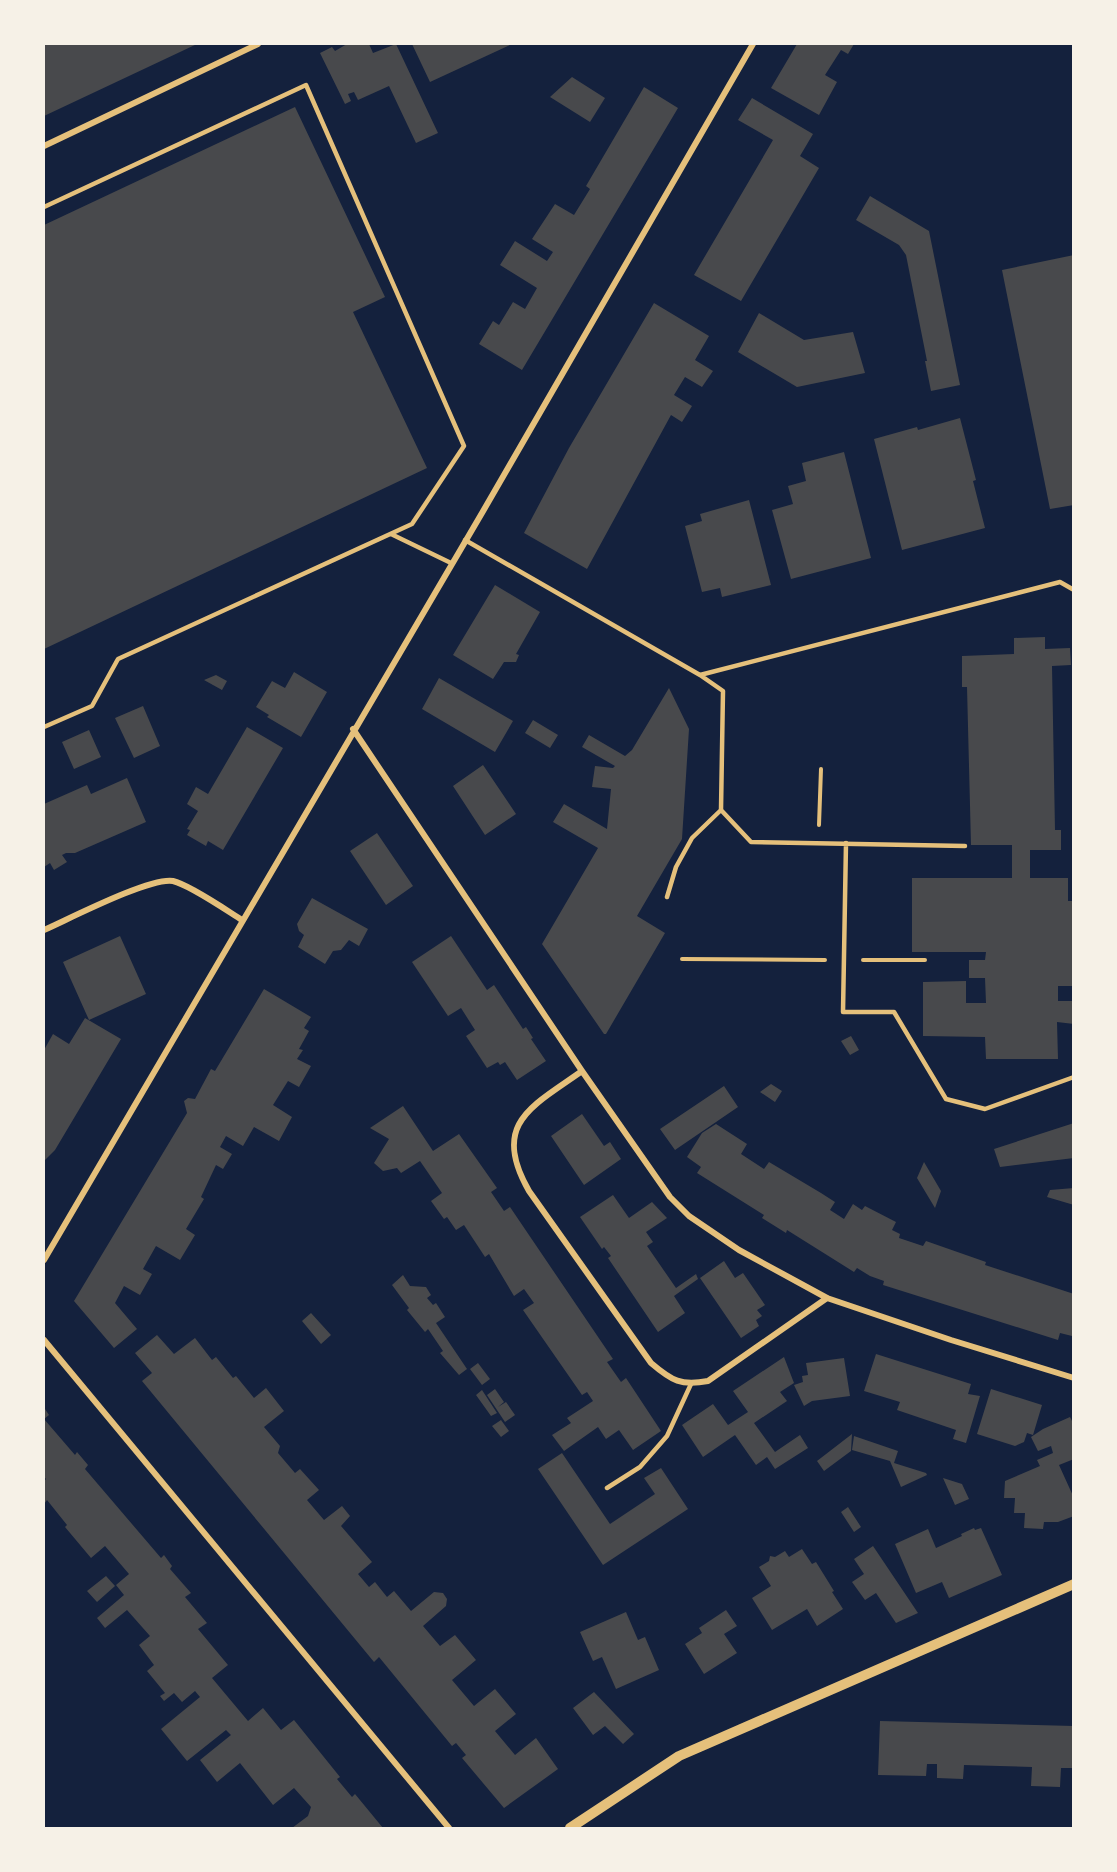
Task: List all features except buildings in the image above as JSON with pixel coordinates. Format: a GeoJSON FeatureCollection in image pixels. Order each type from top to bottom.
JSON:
{"type":"FeatureCollection","features":[{"type":"Feature","properties":{"kind":"street"},"geometry":{"type":"LineString","coordinates":[[44,146],[258,44]]}},
{"type":"Feature","properties":{"kind":"street"},"geometry":{"type":"LineString","coordinates":[[44,1260],[753,44]]}},
{"type":"Feature","properties":{"kind":"street"},"geometry":{"type":"LineString","coordinates":[[353,729],[582,1071],[670,1197],[689,1216],[740,1250],[826,1298],[1074,1378]]}},
{"type":"Feature","properties":{"kind":"street"},"geometry":{"type":"LineString","coordinates":[[44,930],[143,886],[164,880],[183,885],[242,920]]}},
{"type":"Feature","properties":{"kind":"street"},"geometry":{"type":"LineString","coordinates":[[582,1071],[529,1109],[521,1119],[515,1133],[515,1154],[519,1174],[651,1363],[666,1377],[680,1383],[708,1381],[826,1298]]}},
{"type":"Feature","properties":{"kind":"street"},"geometry":{"type":"LineString","coordinates":[[44,1340],[449,1828]]}},
{"type":"Feature","properties":{"kind":"street"},"geometry":{"type":"LineString","coordinates":[[570,1828],[679,1756],[1074,1584]]}},
{"type":"Feature","properties":{"kind":"lane"},"geometry":{"type":"LineString","coordinates":[[44,207],[306,85],[464,446],[412,524],[118,659],[92,706],[44,727]]}},
{"type":"Feature","properties":{"kind":"lane"},"geometry":{"type":"LineString","coordinates":[[391,534],[452,563]]}},
{"type":"Feature","properties":{"kind":"lane"},"geometry":{"type":"LineString","coordinates":[[465,540],[700,675],[723,691],[721,810],[750,843],[965,846]]}},
{"type":"Feature","properties":{"kind":"lane"},"geometry":{"type":"LineString","coordinates":[[700,675],[1060,582],[1074,590]]}},
{"type":"Feature","properties":{"kind":"lane"},"geometry":{"type":"LineString","coordinates":[[667,897],[676,867],[692,838],[721,810]]}},
{"type":"Feature","properties":{"kind":"lane"},"geometry":{"type":"LineString","coordinates":[[846,843],[843,1012],[894,1012],[946,1099],[985,1108],[1074,1077]]}},
{"type":"Feature","properties":{"kind":"lane"},"geometry":{"type":"LineString","coordinates":[[607,1488],[640,1467],[667,1436],[691,1384]]}},
{"type":"Feature","properties":{"kind":"path"},"geometry":{"type":"LineString","coordinates":[[819,843],[821,769]]}},
{"type":"Feature","properties":{"kind":"path"},"geometry":{"type":"LineString","coordinates":[[682,959],[925,960]]}}]}
